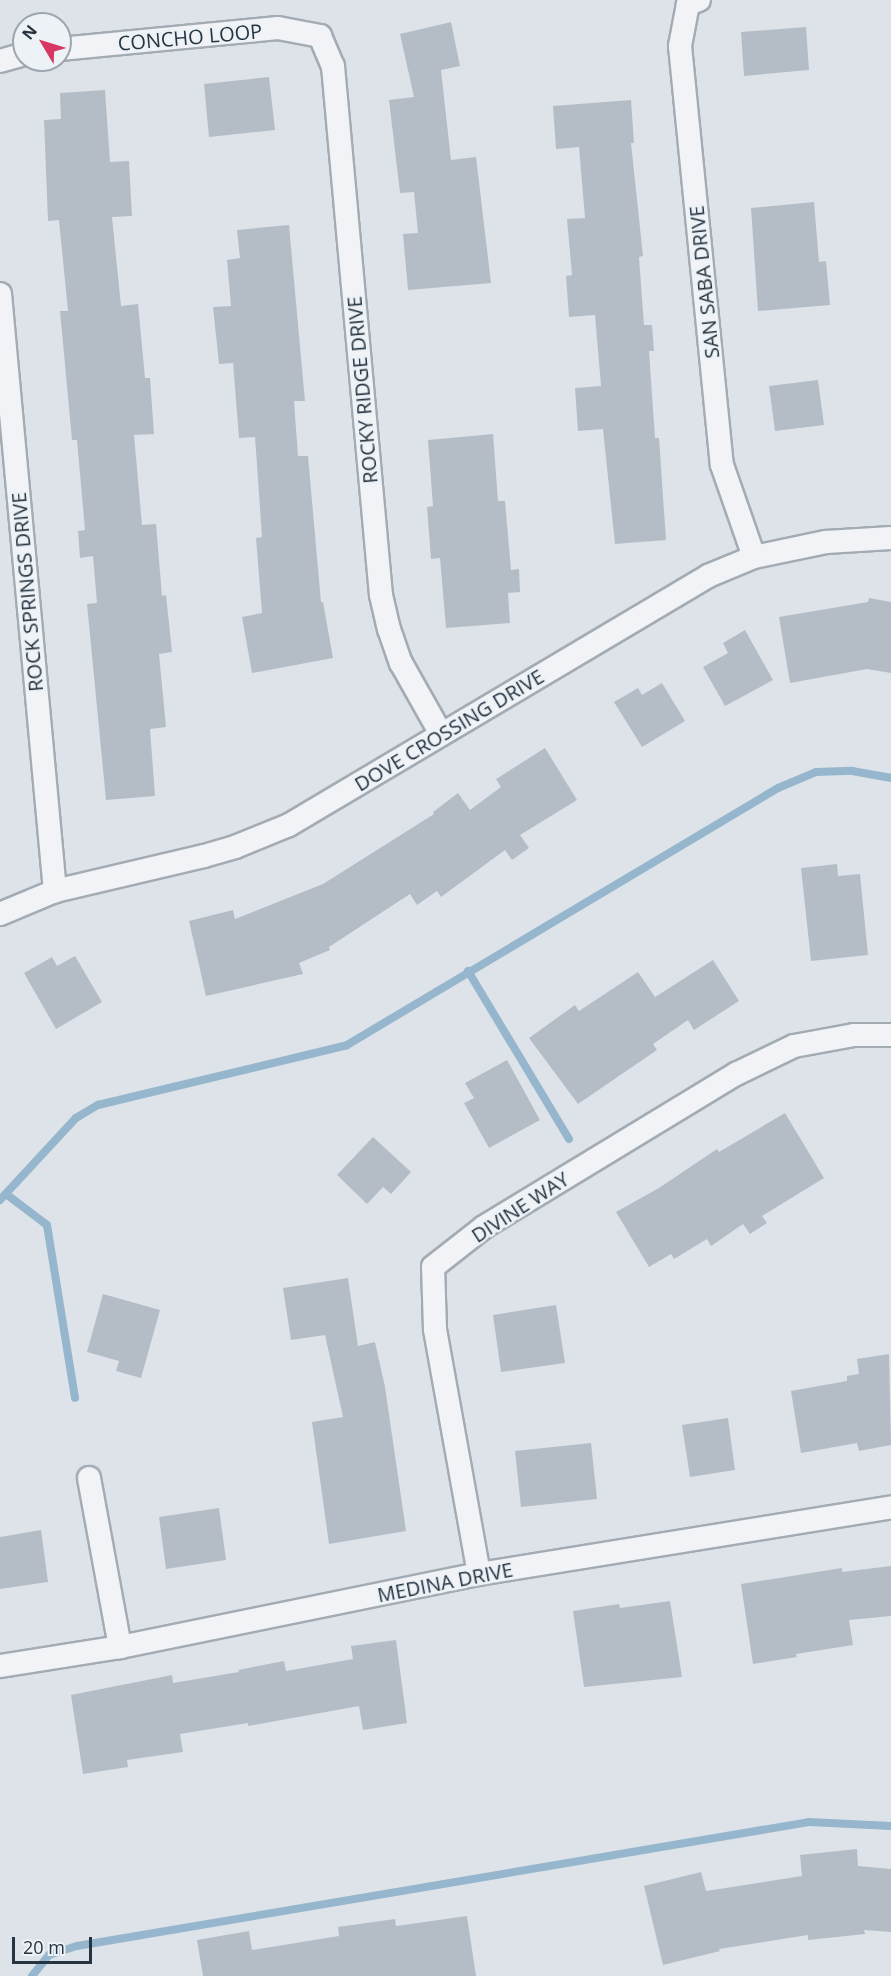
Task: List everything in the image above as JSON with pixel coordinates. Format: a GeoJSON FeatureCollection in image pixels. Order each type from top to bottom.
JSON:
{"type":"FeatureCollection","features":[{"type":"Feature","properties":{"kind":"street","name":"SAN SABA DRIVE"},"geometry":{"type":"LineString","coordinates":[[693,2],[680,46],[722,465],[754,557]]}},
{"type":"Feature","properties":{"kind":"street","name":"CONCHO LOOP"},"geometry":{"type":"LineString","coordinates":[[72,48],[278,28],[320,36]]}},
{"type":"Feature","properties":{"kind":"street","name":"ROCKY RIDGE DRIVE"},"geometry":{"type":"LineString","coordinates":[[320,36],[333,66],[381,595],[388,629],[401,663],[441,734]]}},
{"type":"Feature","properties":{"kind":"street","name":"ROCK SPRINGS DRIVE"},"geometry":{"type":"LineString","coordinates":[[0,294],[55,891]]}},
{"type":"Feature","properties":{"kind":"street","name":"DOVE CROSSING DRIVE"},"geometry":{"type":"LineString","coordinates":[[0,914],[55,891],[204,856],[262,837],[289,825],[708,576],[754,557],[826,542],[891,538]]}},
{"type":"Feature","properties":{"kind":"street","name":"DIVINE WAY"},"geometry":{"type":"LineString","coordinates":[[479,1574],[435,1329],[433,1267],[484,1227],[736,1074],[794,1046],[854,1035],[891,1035]]}},
{"type":"Feature","properties":{"kind":"street"},"geometry":{"type":"LineString","coordinates":[[89,1478],[120,1647]]}},
{"type":"Feature","properties":{"kind":"street","name":"MEDINA DRIVE"},"geometry":{"type":"LineString","coordinates":[[0,1666],[120,1647],[479,1574],[891,1507]]}},
{"type":"Feature","properties":{"kind":"building"},"geometry":{"type":"Polygon","coordinates":[[[451,22],[460,66],[441,70],[451,160],[476,157],[491,283],[408,290],[403,234],[418,233],[414,192],[400,193],[389,100],[414,97],[400,34],[451,22]]]}},
{"type":"Feature","properties":{"kind":"building"},"geometry":{"type":"Polygon","coordinates":[[[806,27],[809,70],[744,76],[741,32],[806,27]]]}},
{"type":"Feature","properties":{"kind":"building"},"geometry":{"type":"Polygon","coordinates":[[[269,77],[275,130],[209,137],[204,84],[269,77]]]}},
{"type":"Feature","properties":{"kind":"building"},"geometry":{"type":"Polygon","coordinates":[[[105,90],[110,162],[129,161],[132,216],[112,217],[121,306],[138,304],[145,378],[150,378],[154,434],[134,435],[142,525],[156,524],[162,596],[166,595],[172,652],[159,654],[166,727],[150,729],[155,796],[106,800],[87,604],[97,603],[93,556],[80,558],[78,531],[85,530],[77,440],[72,440],[60,311],[68,311],[59,220],[48,221],[44,120],[61,119],[60,93],[105,90]]]}},
{"type":"Feature","properties":{"kind":"building"},"geometry":{"type":"Polygon","coordinates":[[[631,100],[634,143],[631,143],[643,256],[639,257],[644,325],[652,325],[654,351],[649,351],[655,438],[659,438],[666,540],[615,544],[603,429],[578,431],[575,388],[601,386],[595,315],[569,317],[566,276],[572,275],[567,219],[585,218],[579,147],[556,149],[553,106],[631,100]]]}},
{"type":"Feature","properties":{"kind":"building"},"geometry":{"type":"Polygon","coordinates":[[[814,202],[819,262],[826,261],[830,305],[758,311],[751,208],[814,202]]]}},
{"type":"Feature","properties":{"kind":"building"},"geometry":{"type":"Polygon","coordinates":[[[289,225],[305,401],[294,401],[298,456],[308,456],[321,602],[323,602],[333,658],[252,673],[242,617],[262,613],[256,538],[262,537],[255,437],[239,438],[233,363],[219,364],[213,307],[231,306],[227,260],[240,258],[237,230],[289,225]]]}},
{"type":"Feature","properties":{"kind":"building"},"geometry":{"type":"Polygon","coordinates":[[[818,380],[824,425],[775,431],[769,386],[818,380]]]}},
{"type":"Feature","properties":{"kind":"building"},"geometry":{"type":"Polygon","coordinates":[[[493,434],[498,501],[505,501],[511,570],[519,569],[520,592],[508,593],[510,623],[446,628],[440,558],[431,559],[427,507],[433,506],[428,440],[493,434]]]}},
{"type":"Feature","properties":{"kind":"building"},"geometry":{"type":"Polygon","coordinates":[[[869,598],[891,602],[891,673],[867,669],[790,683],[779,617],[868,602],[869,598]]]}},
{"type":"Feature","properties":{"kind":"building"},"geometry":{"type":"Polygon","coordinates":[[[745,630],[773,680],[725,706],[703,667],[728,653],[723,643],[745,630]]]}},
{"type":"Feature","properties":{"kind":"building"},"geometry":{"type":"Polygon","coordinates":[[[662,683],[685,721],[642,747],[614,702],[638,688],[642,695],[662,683]]]}},
{"type":"Feature","properties":{"kind":"building"},"geometry":{"type":"Polygon","coordinates":[[[545,748],[577,800],[520,835],[529,848],[512,860],[505,850],[441,897],[437,891],[417,905],[410,894],[329,947],[330,950],[299,963],[303,974],[206,996],[189,921],[233,910],[235,919],[323,884],[434,814],[433,812],[458,793],[470,810],[501,787],[496,779],[545,748]]]}},
{"type":"Feature","properties":{"kind":"building"},"geometry":{"type":"Polygon","coordinates":[[[837,864],[838,876],[860,874],[868,955],[811,961],[801,868],[837,864]]]}},
{"type":"Feature","properties":{"kind":"building"},"geometry":{"type":"Polygon","coordinates":[[[75,956],[102,1002],[56,1029],[24,973],[52,957],[57,966],[75,956]]]}},
{"type":"Feature","properties":{"kind":"building"},"geometry":{"type":"Polygon","coordinates":[[[713,960],[739,1001],[694,1030],[688,1020],[653,1044],[657,1050],[578,1104],[529,1038],[575,1005],[579,1011],[638,972],[655,997],[713,960]]]}},
{"type":"Feature","properties":{"kind":"building"},"geometry":{"type":"Polygon","coordinates":[[[507,1060],[540,1120],[489,1148],[464,1103],[474,1098],[465,1083],[507,1060]]]}},
{"type":"Feature","properties":{"kind":"building"},"geometry":{"type":"Polygon","coordinates":[[[785,1113],[824,1178],[762,1216],[767,1223],[750,1234],[743,1224],[711,1246],[707,1239],[674,1259],[671,1254],[649,1267],[616,1212],[659,1188],[717,1149],[719,1152],[785,1113]]]}},
{"type":"Feature","properties":{"kind":"building"},"geometry":{"type":"Polygon","coordinates":[[[373,1137],[411,1172],[391,1194],[383,1187],[367,1204],[337,1175],[373,1137]]]}},
{"type":"Feature","properties":{"kind":"building"},"geometry":{"type":"Polygon","coordinates":[[[348,1278],[358,1346],[375,1342],[385,1387],[406,1531],[329,1544],[312,1422],[343,1417],[325,1335],[291,1340],[283,1288],[348,1278]]]}},
{"type":"Feature","properties":{"kind":"building"},"geometry":{"type":"Polygon","coordinates":[[[103,1294],[160,1310],[141,1378],[116,1371],[119,1361],[87,1352],[103,1294]]]}},
{"type":"Feature","properties":{"kind":"building"},"geometry":{"type":"Polygon","coordinates":[[[556,1305],[565,1363],[501,1372],[493,1315],[556,1305]]]}},
{"type":"Feature","properties":{"kind":"building"},"geometry":{"type":"Polygon","coordinates":[[[889,1354],[891,1445],[859,1451],[857,1443],[801,1453],[791,1391],[847,1381],[847,1376],[859,1374],[857,1359],[889,1354]]]}},
{"type":"Feature","properties":{"kind":"building"},"geometry":{"type":"Polygon","coordinates":[[[728,1418],[735,1470],[690,1477],[682,1425],[728,1418]]]}},
{"type":"Feature","properties":{"kind":"building"},"geometry":{"type":"Polygon","coordinates":[[[591,1443],[597,1499],[521,1507],[515,1451],[591,1443]]]}},
{"type":"Feature","properties":{"kind":"building"},"geometry":{"type":"Polygon","coordinates":[[[219,1508],[226,1560],[166,1569],[159,1517],[219,1508]]]}},
{"type":"Feature","properties":{"kind":"building"},"geometry":{"type":"Polygon","coordinates":[[[41,1530],[48,1582],[0,1589],[0,1537],[41,1530]]]}},
{"type":"Feature","properties":{"kind":"building"},"geometry":{"type":"Polygon","coordinates":[[[891,1566],[891,1616],[849,1620],[853,1645],[753,1664],[741,1584],[842,1568],[842,1572],[891,1566]]]}},
{"type":"Feature","properties":{"kind":"building"},"geometry":{"type":"Polygon","coordinates":[[[670,1601],[682,1677],[584,1687],[573,1611],[619,1604],[620,1608],[670,1601]]]}},
{"type":"Feature","properties":{"kind":"building"},"geometry":{"type":"Polygon","coordinates":[[[396,1640],[407,1723],[363,1730],[359,1706],[248,1726],[248,1723],[180,1734],[183,1752],[127,1760],[128,1767],[83,1774],[71,1695],[172,1675],[173,1683],[239,1672],[238,1670],[284,1661],[286,1671],[353,1659],[351,1646],[396,1640]]]}},
{"type":"Feature","properties":{"kind":"building"},"geometry":{"type":"Polygon","coordinates":[[[857,1849],[858,1866],[891,1869],[891,1932],[864,1930],[865,1934],[808,1940],[808,1935],[719,1949],[720,1951],[663,1965],[644,1886],[701,1872],[706,1891],[802,1876],[800,1855],[857,1849]]]}},
{"type":"Feature","properties":{"kind":"building"},"geometry":{"type":"Polygon","coordinates":[[[467,1916],[476,1976],[203,1976],[197,1940],[249,1931],[252,1950],[339,1936],[338,1927],[395,1919],[396,1926],[467,1916]]]}},
{"type":"Feature","properties":{"kind":"waterway"},"geometry":{"type":"LineString","coordinates":[[0,1200],[76,1118],[98,1105],[347,1045],[778,788],[816,772],[852,771],[891,778]]}},
{"type":"Feature","properties":{"kind":"waterway"},"geometry":{"type":"LineString","coordinates":[[468,971],[569,1139]]}},
{"type":"Feature","properties":{"kind":"waterway"},"geometry":{"type":"LineString","coordinates":[[6,1194],[47,1225],[75,1398]]}},
{"type":"Feature","properties":{"kind":"waterway"},"geometry":{"type":"LineString","coordinates":[[32,1976],[49,1955],[77,1946],[809,1822],[891,1826]]}}]}
